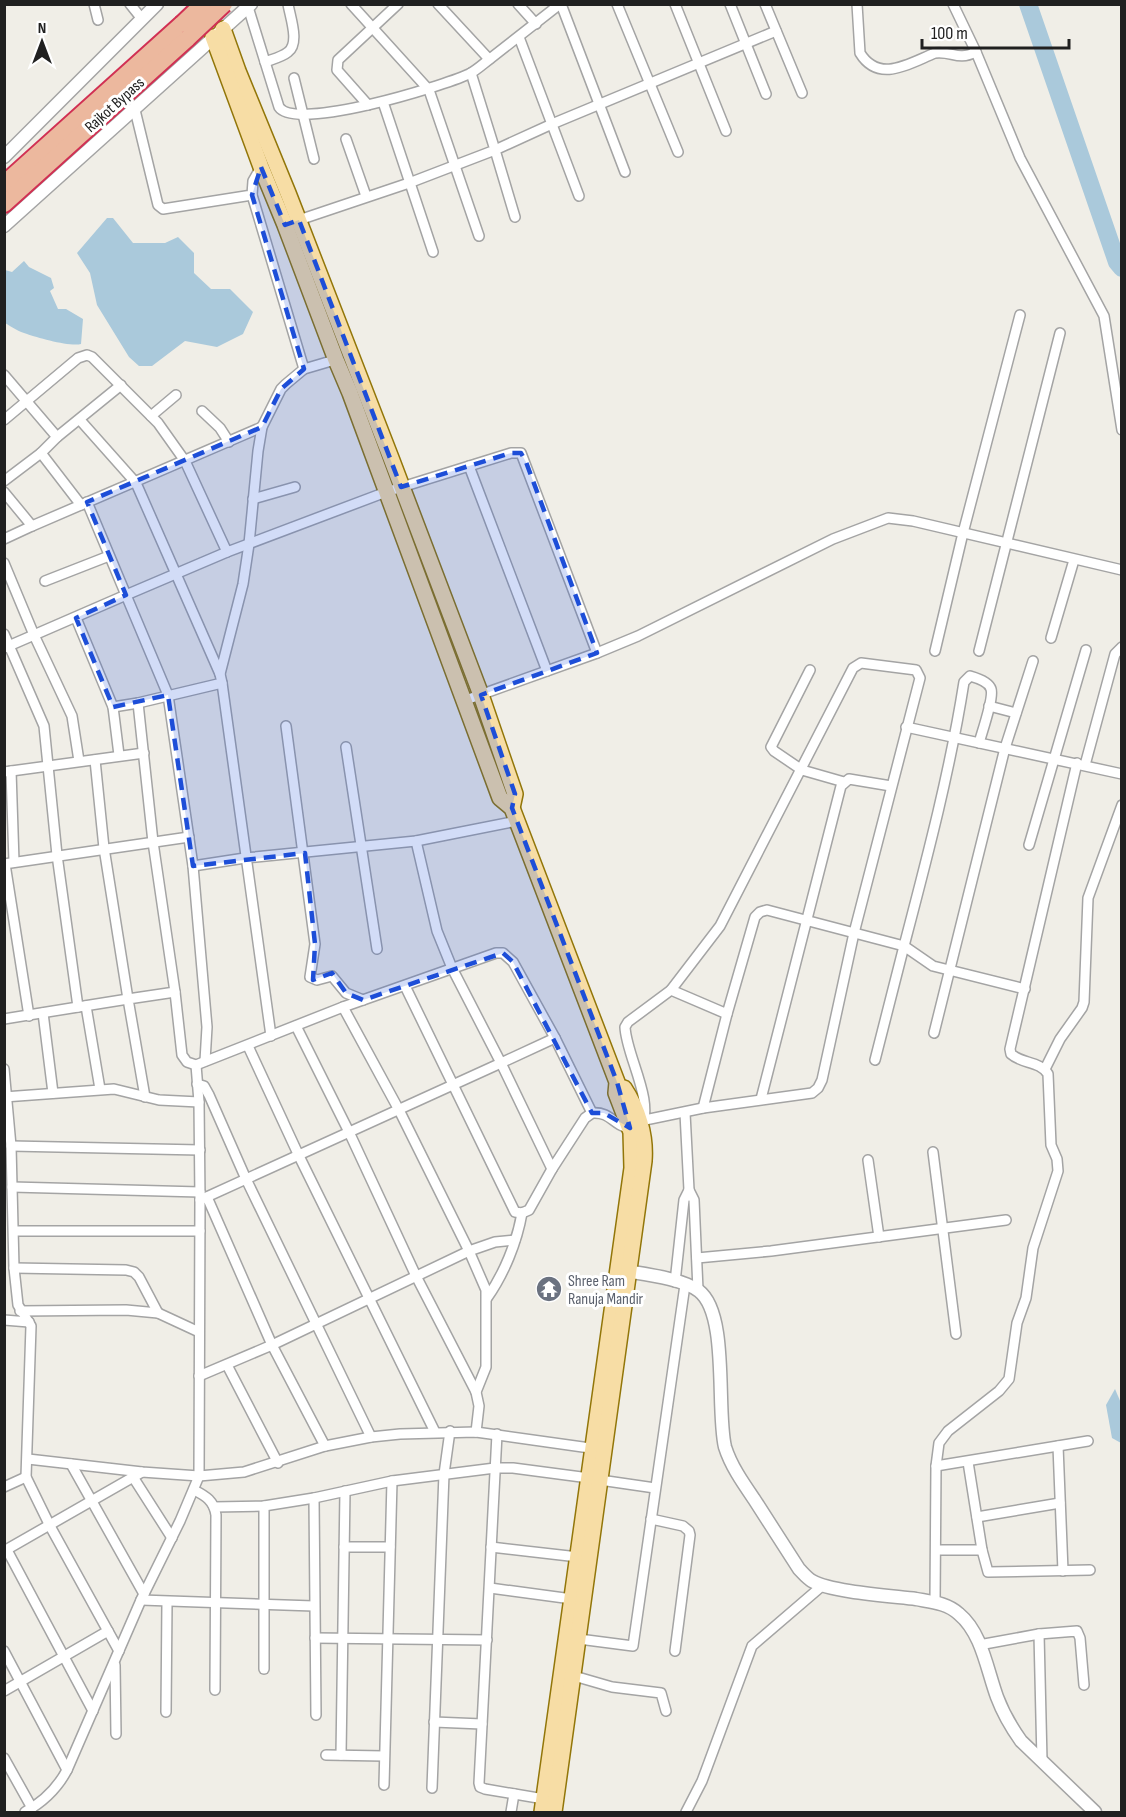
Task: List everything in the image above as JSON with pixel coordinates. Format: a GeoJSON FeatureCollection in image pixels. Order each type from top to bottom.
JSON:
{"type":"FeatureCollection","features":[{"type":"Feature","properties":{"kind":"highway","name":"Rajkot Bypass"},"geometry":{"type":"LineString","coordinates":[[4,204],[185,31],[203,4]]}},
{"type":"Feature","properties":{"kind":"highway","name":"Rajkot Bypass"},"geometry":{"type":"LineString","coordinates":[[4,184],[185,31],[224,4]]}},
{"type":"Feature","properties":{"kind":"main road"},"geometry":{"type":"LineString","coordinates":[[218,33],[261,167],[292,223]]}},
{"type":"Feature","properties":{"kind":"main road"},"geometry":{"type":"LineString","coordinates":[[218,33],[238,71],[322,300],[350,351],[481,695],[514,794],[515,815],[617,1082],[625,1089],[645,1147],[624,1271],[595,1479],[574,1676],[562,1714],[543,1806]]}},
{"type":"Feature","properties":{"kind":"main road"},"geometry":{"type":"LineString","coordinates":[[322,300],[336,360],[463,701],[500,798],[515,815]]}},
{"type":"Feature","properties":{"kind":"main road"},"geometry":{"type":"LineString","coordinates":[[554,1812],[572,1599],[578,1557],[595,1479]]}},
{"type":"Feature","properties":{"kind":"street"},"geometry":{"type":"LineString","coordinates":[[94,4],[98,20]]}},
{"type":"Feature","properties":{"kind":"street"},"geometry":{"type":"LineString","coordinates":[[130,4],[142,19]]}},
{"type":"Feature","properties":{"kind":"street"},"geometry":{"type":"LineString","coordinates":[[4,157],[157,4]]}},
{"type":"Feature","properties":{"kind":"street"},"geometry":{"type":"LineString","coordinates":[[265,62],[287,54],[292,49],[294,41],[288,4]]}},
{"type":"Feature","properties":{"kind":"street"},"geometry":{"type":"LineString","coordinates":[[351,4],[429,90],[479,236]]}},
{"type":"Feature","properties":{"kind":"street"},"geometry":{"type":"LineString","coordinates":[[368,105],[337,70],[336,64],[398,4]]}},
{"type":"Feature","properties":{"kind":"street"},"geometry":{"type":"LineString","coordinates":[[438,4],[489,59]]}},
{"type":"Feature","properties":{"kind":"street"},"geometry":{"type":"LineString","coordinates":[[518,4],[536,24]]}},
{"type":"Feature","properties":{"kind":"street"},"geometry":{"type":"LineString","coordinates":[[4,226],[249,6],[282,112],[302,115],[339,111],[383,102],[429,90],[471,74],[561,4],[625,172]]}},
{"type":"Feature","properties":{"kind":"street"},"geometry":{"type":"LineString","coordinates":[[617,4],[678,152]]}},
{"type":"Feature","properties":{"kind":"street"},"geometry":{"type":"LineString","coordinates":[[675,4],[726,131]]}},
{"type":"Feature","properties":{"kind":"street"},"geometry":{"type":"LineString","coordinates":[[730,4],[766,93]]}},
{"type":"Feature","properties":{"kind":"street"},"geometry":{"type":"LineString","coordinates":[[765,4],[802,93]]}},
{"type":"Feature","properties":{"kind":"street"},"geometry":{"type":"LineString","coordinates":[[857,4],[860,53],[864,59],[881,70],[894,70],[935,53],[966,57],[976,52]]}},
{"type":"Feature","properties":{"kind":"street"},"geometry":{"type":"LineString","coordinates":[[953,4],[976,52],[1020,158],[1104,316],[1120,405],[1122,430]]}},
{"type":"Feature","properties":{"kind":"street"},"geometry":{"type":"LineString","coordinates":[[292,223],[456,166],[599,104],[776,32]]}},
{"type":"Feature","properties":{"kind":"street"},"geometry":{"type":"LineString","coordinates":[[519,37],[579,196]]}},
{"type":"Feature","properties":{"kind":"street"},"geometry":{"type":"LineString","coordinates":[[471,74],[514,217]]}},
{"type":"Feature","properties":{"kind":"street"},"geometry":{"type":"LineString","coordinates":[[294,78],[314,159]]}},
{"type":"Feature","properties":{"kind":"street"},"geometry":{"type":"LineString","coordinates":[[383,102],[433,252]]}},
{"type":"Feature","properties":{"kind":"street"},"geometry":{"type":"LineString","coordinates":[[135,110],[158,205],[163,209],[252,195]]}},
{"type":"Feature","properties":{"kind":"street"},"geometry":{"type":"LineString","coordinates":[[346,139],[366,196]]}},
{"type":"Feature","properties":{"kind":"street"},"geometry":{"type":"LineString","coordinates":[[261,167],[253,181],[252,195],[304,369]]}},
{"type":"Feature","properties":{"kind":"street"},"geometry":{"type":"LineString","coordinates":[[935,651],[1020,315]]}},
{"type":"Feature","properties":{"kind":"street"},"geometry":{"type":"LineString","coordinates":[[979,651],[1060,333]]}},
{"type":"Feature","properties":{"kind":"street"},"geometry":{"type":"LineString","coordinates":[[221,678],[241,593],[262,427],[281,389],[304,369],[336,360],[350,351]]}},
{"type":"Feature","properties":{"kind":"street"},"geometry":{"type":"LineString","coordinates":[[4,420],[82,355],[92,357],[151,416],[185,461],[227,552]]}},
{"type":"Feature","properties":{"kind":"street"},"geometry":{"type":"LineString","coordinates":[[4,375],[57,437]]}},
{"type":"Feature","properties":{"kind":"street"},"geometry":{"type":"LineString","coordinates":[[4,481],[41,453],[57,437],[121,385]]}},
{"type":"Feature","properties":{"kind":"street"},"geometry":{"type":"LineString","coordinates":[[151,416],[176,395]]}},
{"type":"Feature","properties":{"kind":"street"},"geometry":{"type":"LineString","coordinates":[[202,411],[220,428],[229,442]]}},
{"type":"Feature","properties":{"kind":"street"},"geometry":{"type":"LineString","coordinates":[[80,420],[135,483],[221,678],[271,1036]]}},
{"type":"Feature","properties":{"kind":"street"},"geometry":{"type":"LineString","coordinates":[[4,539],[262,427]]}},
{"type":"Feature","properties":{"kind":"street"},"geometry":{"type":"LineString","coordinates":[[4,1758],[28,1810],[53,1791],[67,1770],[142,1597],[172,1538],[199,1476],[200,1232],[203,1196],[197,1084],[207,1027],[193,866],[168,695],[109,556],[84,504],[41,453]]}},
{"type":"Feature","properties":{"kind":"street"},"geometry":{"type":"LineString","coordinates":[[7,647],[227,552],[386,492],[511,453],[521,453],[597,653]]}},
{"type":"Feature","properties":{"kind":"street"},"geometry":{"type":"LineString","coordinates":[[469,466],[547,671]]}},
{"type":"Feature","properties":{"kind":"street"},"geometry":{"type":"LineString","coordinates":[[253,499],[295,488]]}},
{"type":"Feature","properties":{"kind":"street"},"geometry":{"type":"LineString","coordinates":[[4,492],[32,526]]}},
{"type":"Feature","properties":{"kind":"street"},"geometry":{"type":"LineString","coordinates":[[463,701],[638,636],[813,548],[888,518],[913,521],[1122,570]]}},
{"type":"Feature","properties":{"kind":"street"},"geometry":{"type":"LineString","coordinates":[[45,581],[109,556]]}},
{"type":"Feature","properties":{"kind":"street"},"geometry":{"type":"LineString","coordinates":[[1051,638],[1074,560]]}},
{"type":"Feature","properties":{"kind":"street"},"geometry":{"type":"LineString","coordinates":[[4,562],[34,635],[72,716],[79,761]]}},
{"type":"Feature","properties":{"kind":"street"},"geometry":{"type":"LineString","coordinates":[[76,618],[113,707],[119,755]]}},
{"type":"Feature","properties":{"kind":"street"},"geometry":{"type":"LineString","coordinates":[[4,634],[7,647],[46,733],[57,855],[82,1006],[100,1089]]}},
{"type":"Feature","properties":{"kind":"street"},"geometry":{"type":"LineString","coordinates":[[935,1602],[936,1452],[942,1437],[999,1391],[1010,1379],[1017,1323],[1026,1298],[1033,1248],[1058,1171],[1057,1159],[1051,1145],[1048,1074],[1045,1069],[1016,1059],[1011,1054],[1081,764],[1115,654],[1122,647]]}},
{"type":"Feature","properties":{"kind":"street"},"geometry":{"type":"LineString","coordinates":[[1029,845],[1086,650]]}},
{"type":"Feature","properties":{"kind":"street"},"geometry":{"type":"LineString","coordinates":[[934,1033],[1005,748],[1033,661]]}},
{"type":"Feature","properties":{"kind":"street"},"geometry":{"type":"LineString","coordinates":[[405,986],[515,1212],[522,1213],[529,1210],[585,1118],[592,1113],[604,1113],[618,1124],[639,1125],[703,1108],[812,1093],[819,1088],[854,933],[920,678],[919,673],[912,669],[865,663],[857,664],[853,668],[720,926],[671,990],[628,1022],[625,1035],[642,1095],[639,1125]]}},
{"type":"Feature","properties":{"kind":"street"},"geometry":{"type":"LineString","coordinates":[[810,670],[771,747],[774,752],[802,770],[843,782]]}},
{"type":"Feature","properties":{"kind":"street"},"geometry":{"type":"LineString","coordinates":[[875,1060],[935,827],[966,678],[976,677],[988,684],[992,693],[979,743]]}},
{"type":"Feature","properties":{"kind":"street"},"geometry":{"type":"LineString","coordinates":[[113,707],[168,695],[221,678]]}},
{"type":"Feature","properties":{"kind":"street"},"geometry":{"type":"LineString","coordinates":[[138,703],[153,842],[182,1055],[187,1062],[200,1063],[343,1007],[496,953],[503,953],[509,956],[555,1038],[592,1113]]}},
{"type":"Feature","properties":{"kind":"street"},"geometry":{"type":"LineString","coordinates":[[989,706],[1016,714]]}},
{"type":"Feature","properties":{"kind":"street"},"geometry":{"type":"LineString","coordinates":[[286,726],[305,853],[315,944],[310,977],[317,980],[332,976],[346,993],[363,1000]]}},
{"type":"Feature","properties":{"kind":"street"},"geometry":{"type":"LineString","coordinates":[[906,727],[1122,774]]}},
{"type":"Feature","properties":{"kind":"street"},"geometry":{"type":"LineString","coordinates":[[346,747],[377,949]]}},
{"type":"Feature","properties":{"kind":"street"},"geometry":{"type":"LineString","coordinates":[[30,1016],[8,863],[8,771],[144,753]]}},
{"type":"Feature","properties":{"kind":"street"},"geometry":{"type":"LineString","coordinates":[[95,760],[104,848],[145,1097]]}},
{"type":"Feature","properties":{"kind":"street"},"geometry":{"type":"LineString","coordinates":[[761,1099],[841,786],[849,779],[891,786]]}},
{"type":"Feature","properties":{"kind":"street"},"geometry":{"type":"LineString","coordinates":[[1045,1069],[1060,1039],[1084,1002],[1088,898],[1122,805]]}},
{"type":"Feature","properties":{"kind":"street"},"geometry":{"type":"LineString","coordinates":[[193,866],[245,858],[416,841],[515,815]]}},
{"type":"Feature","properties":{"kind":"street"},"geometry":{"type":"LineString","coordinates":[[8,863],[189,837]]}},
{"type":"Feature","properties":{"kind":"street"},"geometry":{"type":"LineString","coordinates":[[416,841],[433,920],[453,968],[552,1169]]}},
{"type":"Feature","properties":{"kind":"street"},"geometry":{"type":"LineString","coordinates":[[703,1108],[755,917],[760,912],[767,910],[904,946],[927,963],[1025,989]]}},
{"type":"Feature","properties":{"kind":"street"},"geometry":{"type":"LineString","coordinates":[[671,990],[727,1014]]}},
{"type":"Feature","properties":{"kind":"street"},"geometry":{"type":"LineString","coordinates":[[4,1019],[175,992]]}},
{"type":"Feature","properties":{"kind":"street"},"geometry":{"type":"LineString","coordinates":[[343,1007],[399,1110],[486,1290],[486,1367],[476,1392]]}},
{"type":"Feature","properties":{"kind":"street"},"geometry":{"type":"LineString","coordinates":[[43,1013],[53,1094]]}},
{"type":"Feature","properties":{"kind":"street"},"geometry":{"type":"LineString","coordinates":[[296,1026],[349,1132],[416,1276],[476,1392],[479,1406],[476,1432]]}},
{"type":"Feature","properties":{"kind":"street"},"geometry":{"type":"LineString","coordinates":[[12,1187],[203,1196],[246,1179],[555,1038]]}},
{"type":"Feature","properties":{"kind":"street"},"geometry":{"type":"LineString","coordinates":[[248,1046],[368,1299],[435,1432]]}},
{"type":"Feature","properties":{"kind":"street"},"geometry":{"type":"LineString","coordinates":[[4,1069],[11,1146],[14,1268],[20,1311],[29,1322],[31,1349],[26,1478],[108,1631],[117,1655],[116,1734]]}},
{"type":"Feature","properties":{"kind":"street"},"geometry":{"type":"LineString","coordinates":[[197,1084],[204,1086],[209,1095],[246,1179],[371,1437]]}},
{"type":"Feature","properties":{"kind":"street"},"geometry":{"type":"LineString","coordinates":[[6,1097],[100,1089],[122,1090],[159,1100],[199,1102]]}},
{"type":"Feature","properties":{"kind":"street"},"geometry":{"type":"LineString","coordinates":[[685,1113],[689,1190],[694,1200],[698,1290]]}},
{"type":"Feature","properties":{"kind":"street"},"geometry":{"type":"LineString","coordinates":[[11,1146],[200,1150]]}},
{"type":"Feature","properties":{"kind":"street"},"geometry":{"type":"LineString","coordinates":[[933,1152],[956,1334]]}},
{"type":"Feature","properties":{"kind":"street"},"geometry":{"type":"LineString","coordinates":[[868,1160],[879,1237]]}},
{"type":"Feature","properties":{"kind":"street"},"geometry":{"type":"LineString","coordinates":[[579,1639],[633,1646],[656,1488],[680,1283],[684,1200],[689,1190]]}},
{"type":"Feature","properties":{"kind":"street"},"geometry":{"type":"LineString","coordinates":[[203,1196],[272,1344],[325,1446]]}},
{"type":"Feature","properties":{"kind":"street"},"geometry":{"type":"LineString","coordinates":[[487,1298],[498,1282],[519,1231],[522,1213]]}},
{"type":"Feature","properties":{"kind":"street"},"geometry":{"type":"LineString","coordinates":[[697,1258],[771,1251],[1006,1220]]}},
{"type":"Feature","properties":{"kind":"street"},"geometry":{"type":"LineString","coordinates":[[14,1231],[200,1232]]}},
{"type":"Feature","properties":{"kind":"street"},"geometry":{"type":"LineString","coordinates":[[199,1376],[316,1324],[469,1251],[495,1242],[515,1240]]}},
{"type":"Feature","properties":{"kind":"street"},"geometry":{"type":"LineString","coordinates":[[14,1268],[134,1272],[158,1313]]}},
{"type":"Feature","properties":{"kind":"street"},"geometry":{"type":"LineString","coordinates":[[624,1271],[680,1283],[698,1290],[712,1308],[719,1350],[722,1433],[730,1460],[799,1569],[813,1582],[935,1602],[959,1614],[969,1624],[1005,1716],[1021,1741],[1095,1812]]}},
{"type":"Feature","properties":{"kind":"street"},"geometry":{"type":"LineString","coordinates":[[20,1311],[126,1310],[158,1313],[199,1332]]}},
{"type":"Feature","properties":{"kind":"street"},"geometry":{"type":"LineString","coordinates":[[4,1320],[29,1322]]}},
{"type":"Feature","properties":{"kind":"street"},"geometry":{"type":"LineString","coordinates":[[227,1365],[278,1463]]}},
{"type":"Feature","properties":{"kind":"street"},"geometry":{"type":"LineString","coordinates":[[28,1459],[137,1475],[199,1476],[244,1472],[278,1463],[325,1446],[371,1437],[450,1431],[497,1434],[599,1450]]}},
{"type":"Feature","properties":{"kind":"street"},"geometry":{"type":"LineString","coordinates":[[432,1788],[444,1474],[450,1431]]}},
{"type":"Feature","properties":{"kind":"street"},"geometry":{"type":"LineString","coordinates":[[497,1434],[480,1787],[514,1794],[543,1806]]}},
{"type":"Feature","properties":{"kind":"street"},"geometry":{"type":"LineString","coordinates":[[936,1466],[1088,1441]]}},
{"type":"Feature","properties":{"kind":"street"},"geometry":{"type":"LineString","coordinates":[[1058,1446],[1063,1571]]}},
{"type":"Feature","properties":{"kind":"street"},"geometry":{"type":"LineString","coordinates":[[968,1461],[982,1550],[986,1568],[991,1573],[1090,1570]]}},
{"type":"Feature","properties":{"kind":"street"},"geometry":{"type":"LineString","coordinates":[[71,1464],[142,1597]]}},
{"type":"Feature","properties":{"kind":"street"},"geometry":{"type":"LineString","coordinates":[[214,1507],[264,1506],[392,1481],[495,1468],[513,1468],[656,1488]]}},
{"type":"Feature","properties":{"kind":"street"},"geometry":{"type":"LineString","coordinates":[[93,1711],[6,1550],[137,1475]]}},
{"type":"Feature","properties":{"kind":"street"},"geometry":{"type":"LineString","coordinates":[[137,1475],[172,1538]]}},
{"type":"Feature","properties":{"kind":"street"},"geometry":{"type":"LineString","coordinates":[[4,1487],[26,1478]]}},
{"type":"Feature","properties":{"kind":"street"},"geometry":{"type":"LineString","coordinates":[[384,1785],[392,1481]]}},
{"type":"Feature","properties":{"kind":"street"},"geometry":{"type":"LineString","coordinates":[[194,1490],[210,1500],[214,1507],[215,1690]]}},
{"type":"Feature","properties":{"kind":"street"},"geometry":{"type":"LineString","coordinates":[[341,1755],[345,1491]]}},
{"type":"Feature","properties":{"kind":"street"},"geometry":{"type":"LineString","coordinates":[[314,1498],[316,1714]]}},
{"type":"Feature","properties":{"kind":"street"},"geometry":{"type":"LineString","coordinates":[[977,1517],[1060,1503]]}},
{"type":"Feature","properties":{"kind":"street"},"geometry":{"type":"LineString","coordinates":[[264,1506],[264,1669]]}},
{"type":"Feature","properties":{"kind":"street"},"geometry":{"type":"LineString","coordinates":[[651,1519],[683,1526],[690,1534],[675,1651]]}},
{"type":"Feature","properties":{"kind":"street"},"geometry":{"type":"LineString","coordinates":[[344,1547],[390,1547]]}},
{"type":"Feature","properties":{"kind":"street"},"geometry":{"type":"LineString","coordinates":[[492,1547],[578,1557]]}},
{"type":"Feature","properties":{"kind":"street"},"geometry":{"type":"LineString","coordinates":[[937,1550],[982,1550]]}},
{"type":"Feature","properties":{"kind":"street"},"geometry":{"type":"LineString","coordinates":[[686,1812],[702,1781],[752,1646],[824,1585]]}},
{"type":"Feature","properties":{"kind":"street"},"geometry":{"type":"LineString","coordinates":[[489,1588],[572,1599]]}},
{"type":"Feature","properties":{"kind":"street"},"geometry":{"type":"LineString","coordinates":[[142,1597],[167,1602],[314,1606]]}},
{"type":"Feature","properties":{"kind":"street"},"geometry":{"type":"LineString","coordinates":[[166,1712],[167,1602]]}},
{"type":"Feature","properties":{"kind":"street"},"geometry":{"type":"LineString","coordinates":[[979,1645],[1072,1630],[1079,1633],[1084,1685]]}},
{"type":"Feature","properties":{"kind":"street"},"geometry":{"type":"LineString","coordinates":[[4,1691],[108,1631]]}},
{"type":"Feature","properties":{"kind":"street"},"geometry":{"type":"LineString","coordinates":[[1039,1634],[1042,1761]]}},
{"type":"Feature","properties":{"kind":"street"},"geometry":{"type":"LineString","coordinates":[[315,1638],[487,1640]]}},
{"type":"Feature","properties":{"kind":"street"},"geometry":{"type":"LineString","coordinates":[[4,1651],[67,1770]]}},
{"type":"Feature","properties":{"kind":"street"},"geometry":{"type":"LineString","coordinates":[[574,1676],[612,1687],[662,1693],[666,1712]]}},
{"type":"Feature","properties":{"kind":"street"},"geometry":{"type":"LineString","coordinates":[[434,1722],[482,1724]]}},
{"type":"Feature","properties":{"kind":"street"},"geometry":{"type":"LineString","coordinates":[[326,1755],[384,1756]]}},
{"type":"Feature","properties":{"kind":"street"},"geometry":{"type":"LineString","coordinates":[[512,1812],[514,1794]]}},
{"type":"Feature","properties":{"kind":"highlighted area"},"geometry":{"type":"Polygon","coordinates":[[[261,167],[285,225],[299,220],[401,487],[511,453],[521,453],[526,462],[597,653],[481,695],[515,794],[512,808],[617,1082],[630,1128],[604,1113],[592,1113],[513,962],[503,953],[363,1000],[346,993],[332,973],[313,980],[315,944],[305,853],[193,866],[168,695],[113,707],[76,618],[126,595],[87,502],[262,427],[281,389],[304,369],[252,195],[261,167]]]}},
{"type":"Feature","properties":{"kind":"water"},"geometry":{"type":"Polygon","coordinates":[[[107,218],[113,218],[133,243],[165,243],[178,237],[194,253],[194,273],[211,289],[230,289],[253,312],[243,334],[217,347],[185,341],[152,366],[139,366],[129,357],[97,305],[90,273],[77,253],[107,218]]]}},
{"type":"Feature","properties":{"kind":"water"},"geometry":{"type":"Polygon","coordinates":[[[24,261],[29,267],[51,278],[54,288],[50,291],[58,309],[66,309],[83,319],[81,344],[39,338],[5,323],[5,270],[12,272],[24,261]]]}},
{"type":"Feature","properties":{"kind":"water"},"geometry":{"type":"Polygon","coordinates":[[[1115,1389],[1121,1403],[1121,1443],[1112,1438],[1106,1405],[1115,1389]]]}},
{"type":"Feature","properties":{"kind":"waterway"},"geometry":{"type":"LineString","coordinates":[[1028,4],[1117,262],[1122,268]]}},
{"type":"Feature","properties":{"kind":"place","name":"Shree Ram Ranuja Mandir"},"geometry":{"type":"Point","coordinates":[549,1289]}}]}
